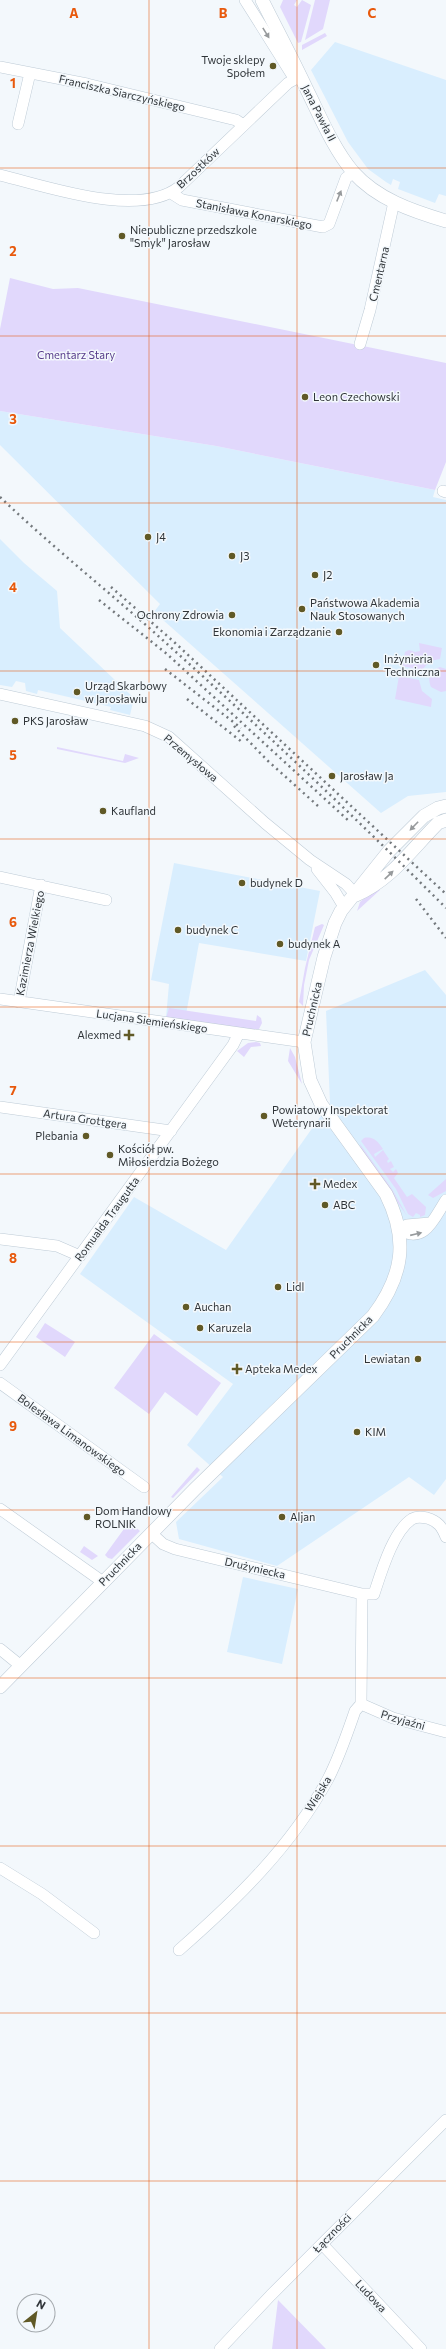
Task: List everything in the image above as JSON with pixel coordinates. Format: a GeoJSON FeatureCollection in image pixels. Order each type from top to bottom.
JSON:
{"type":"FeatureCollection","features":[{"type":"Feature","properties":{"kind":"main road","name":"Jana Pawła II"},"geometry":{"type":"LineString","coordinates":[[262,0],[298,77],[330,138],[354,172],[372,188],[394,202],[416,213],[446,221]]}},
{"type":"Feature","properties":{"kind":"main road","name":"Pruchnicka"},"geometry":{"type":"LineString","coordinates":[[0,1687],[151,1533],[373,1316],[393,1286],[399,1262],[399,1230],[393,1207],[386,1194],[321,1104],[310,1080],[304,1042],[331,934],[344,907],[356,894],[389,851],[424,816],[438,808],[446,806]]}},
{"type":"Feature","properties":{"kind":"main road","name":"Pruchnicka"},"geometry":{"type":"LineString","coordinates":[[356,894],[374,887],[388,876],[438,823],[446,820]]}},
{"type":"Feature","properties":{"kind":"street"},"geometry":{"type":"LineString","coordinates":[[245,0],[298,77]]}},
{"type":"Feature","properties":{"kind":"street","name":"Franciszka Siarczyńskiego"},"geometry":{"type":"LineString","coordinates":[[0,67],[87,84],[236,120],[243,125]]}},
{"type":"Feature","properties":{"kind":"street"},"geometry":{"type":"LineString","coordinates":[[18,124],[30,73]]}},
{"type":"Feature","properties":{"kind":"street","name":"Brzostków"},"geometry":{"type":"LineString","coordinates":[[0,175],[113,200],[146,200],[171,193],[243,125],[298,77]]}},
{"type":"Feature","properties":{"kind":"street","name":"Stanisława Konarskiego"},"geometry":{"type":"LineString","coordinates":[[171,193],[185,200],[323,227],[329,224],[346,178],[354,172]]}},
{"type":"Feature","properties":{"kind":"street","name":"Cmentarna"},"geometry":{"type":"LineString","coordinates":[[360,344],[370,310],[394,202]]}},
{"type":"Feature","properties":{"kind":"street","name":"Przemysłowa"},"geometry":{"type":"LineString","coordinates":[[0,694],[145,726],[169,737],[265,823],[310,860]]}},
{"type":"Feature","properties":{"kind":"street"},"geometry":{"type":"LineString","coordinates":[[310,860],[346,884],[356,894]]}},
{"type":"Feature","properties":{"kind":"street"},"geometry":{"type":"LineString","coordinates":[[310,860],[336,892],[344,907]]}},
{"type":"Feature","properties":{"kind":"street","name":"Kazimierza Wielkiego"},"geometry":{"type":"LineString","coordinates":[[0,877],[106,900]]}},
{"type":"Feature","properties":{"kind":"street","name":"Kazimierza Wielkiego"},"geometry":{"type":"LineString","coordinates":[[19,1002],[41,885]]}},
{"type":"Feature","properties":{"kind":"street","name":"Lucjana Siemieńskiego"},"geometry":{"type":"LineString","coordinates":[[0,999],[304,1042]]}},
{"type":"Feature","properties":{"kind":"street","name":"Romualda Traugutta"},"geometry":{"type":"LineString","coordinates":[[0,1365],[171,1131],[240,1033]]}},
{"type":"Feature","properties":{"kind":"street","name":"Artura Grottgera"},"geometry":{"type":"LineString","coordinates":[[0,1107],[171,1131]]}},
{"type":"Feature","properties":{"kind":"street"},"geometry":{"type":"LineString","coordinates":[[399,1230],[409,1235],[416,1236],[427,1230],[430,1223],[446,1200]]}},
{"type":"Feature","properties":{"kind":"street"},"geometry":{"type":"LineString","coordinates":[[0,1239],[57,1246],[80,1256]]}},
{"type":"Feature","properties":{"kind":"street","name":"Bolesława Limanowskiego"},"geometry":{"type":"LineString","coordinates":[[0,1383],[144,1487]]}},
{"type":"Feature","properties":{"kind":"street"},"geometry":{"type":"LineString","coordinates":[[0,1509],[103,1582]]}},
{"type":"Feature","properties":{"kind":"street","name":"Drużyniecka"},"geometry":{"type":"LineString","coordinates":[[151,1533],[163,1544],[175,1549],[362,1594],[374,1594],[396,1537],[411,1519],[418,1517],[435,1520],[442,1528],[446,1537]]}},
{"type":"Feature","properties":{"kind":"street","name":"Wiejska"},"geometry":{"type":"LineString","coordinates":[[179,1950],[235,1900],[260,1874],[290,1836],[328,1780],[355,1711],[361,1704],[362,1594]]}},
{"type":"Feature","properties":{"kind":"street"},"geometry":{"type":"LineString","coordinates":[[0,1649],[21,1666]]}},
{"type":"Feature","properties":{"kind":"street","name":"Przyjaźni"},"geometry":{"type":"LineString","coordinates":[[361,1704],[393,1718],[446,1732]]}},
{"type":"Feature","properties":{"kind":"street"},"geometry":{"type":"LineString","coordinates":[[0,1868],[42,1894],[94,1934]]}},
{"type":"Feature","properties":{"kind":"street","name":"Łączności"},"geometry":{"type":"LineString","coordinates":[[220,2349],[446,2120]]}},
{"type":"Feature","properties":{"kind":"street","name":"Ludowa"},"geometry":{"type":"LineString","coordinates":[[322,2244],[421,2349]]}},
{"type":"Feature","properties":{"kind":"shaded area"},"geometry":{"type":"Polygon","coordinates":[[[335,42],[446,80],[446,196],[439,194],[435,203],[398,189],[400,182],[393,179],[391,185],[368,169],[348,142],[311,70],[335,42]]]}},
{"type":"Feature","properties":{"kind":"shaded area","name":"Państwowa Akademia Nauk Stosowanych"},"geometry":{"type":"Polygon","coordinates":[[[0,411],[216,446],[435,490],[433,497],[446,500],[446,792],[408,796],[381,813],[154,612],[160,604],[0,445],[0,411]]]}},
{"type":"Feature","properties":{"kind":"shaded area"},"geometry":{"type":"Polygon","coordinates":[[[0,539],[24,563],[57,591],[60,628],[134,698],[130,715],[110,710],[111,707],[38,690],[37,694],[26,691],[25,683],[16,681],[12,687],[0,685],[0,539]]]}},
{"type":"Feature","properties":{"kind":"shaded area"},"geometry":{"type":"Polygon","coordinates":[[[174,863],[320,891],[306,961],[199,943],[185,1020],[166,1018],[169,984],[151,980],[174,863]]]}},
{"type":"Feature","properties":{"kind":"shaded area"},"geometry":{"type":"Polygon","coordinates":[[[425,970],[446,995],[446,1479],[434,1495],[409,1477],[277,1566],[179,1539],[176,1522],[223,1477],[187,1445],[233,1384],[80,1274],[134,1197],[226,1250],[330,1103],[326,1011],[425,970]]]}},
{"type":"Feature","properties":{"kind":"shaded area"},"geometry":{"type":"Polygon","coordinates":[[[243,1577],[298,1589],[282,1664],[227,1652],[243,1577]]]}},
{"type":"Feature","properties":{"kind":"green space"},"geometry":{"type":"Polygon","coordinates":[[[283,0],[297,0],[294,5],[297,7],[302,0],[311,5],[301,42],[298,43],[280,7],[283,0]]]}},
{"type":"Feature","properties":{"kind":"green space"},"geometry":{"type":"Polygon","coordinates":[[[315,0],[330,0],[323,29],[305,40],[315,0]]]}},
{"type":"Feature","properties":{"kind":"green space"},"geometry":{"type":"Polygon","coordinates":[[[325,33],[327,36],[302,50],[302,45],[325,33]]]}},
{"type":"Feature","properties":{"kind":"green space","name":"Cmentarz Stary"},"geometry":{"type":"Polygon","coordinates":[[[10,278],[53,289],[78,288],[446,363],[446,462],[435,490],[216,446],[0,411],[0,329],[10,278]]]}},
{"type":"Feature","properties":{"kind":"green space"},"geometry":{"type":"Polygon","coordinates":[[[419,643],[442,648],[440,659],[430,661],[422,670],[402,666],[405,652],[409,650],[415,652],[420,651],[419,643]]]}},
{"type":"Feature","properties":{"kind":"green space"},"geometry":{"type":"Polygon","coordinates":[[[440,667],[446,669],[446,691],[441,692],[431,687],[429,680],[432,672],[440,667]]]}},
{"type":"Feature","properties":{"kind":"green space"},"geometry":{"type":"Polygon","coordinates":[[[399,676],[419,680],[422,691],[432,699],[431,707],[395,699],[399,676]]]}},
{"type":"Feature","properties":{"kind":"green space"},"geometry":{"type":"Polygon","coordinates":[[[57,747],[123,761],[125,754],[139,758],[125,763],[57,749],[57,747]]]}},
{"type":"Feature","properties":{"kind":"green space"},"geometry":{"type":"Polygon","coordinates":[[[377,887],[380,890],[357,911],[360,902],[377,887]]]}},
{"type":"Feature","properties":{"kind":"green space"},"geometry":{"type":"Polygon","coordinates":[[[322,924],[324,925],[309,960],[304,985],[303,1006],[299,1002],[305,968],[315,927],[322,924]]]}},
{"type":"Feature","properties":{"kind":"green space"},"geometry":{"type":"Polygon","coordinates":[[[169,1008],[256,1021],[257,1015],[261,1018],[262,1023],[259,1029],[254,1030],[166,1018],[169,1008]]]}},
{"type":"Feature","properties":{"kind":"green space"},"geometry":{"type":"Polygon","coordinates":[[[248,1043],[260,1043],[261,1046],[251,1047],[244,1057],[237,1051],[248,1043]]]}},
{"type":"Feature","properties":{"kind":"green space"},"geometry":{"type":"Polygon","coordinates":[[[290,1048],[295,1057],[302,1084],[288,1061],[290,1048]]]}},
{"type":"Feature","properties":{"kind":"green space"},"geometry":{"type":"Polygon","coordinates":[[[364,1138],[375,1140],[383,1149],[374,1154],[375,1157],[383,1150],[389,1159],[387,1161],[388,1163],[391,1161],[394,1167],[390,1169],[393,1172],[396,1169],[398,1173],[394,1178],[407,1197],[412,1194],[426,1207],[425,1215],[420,1217],[420,1215],[416,1213],[413,1217],[408,1214],[396,1189],[361,1141],[364,1138]]]}},
{"type":"Feature","properties":{"kind":"green space"},"geometry":{"type":"Polygon","coordinates":[[[360,1144],[392,1189],[407,1216],[361,1149],[360,1144]]]}},
{"type":"Feature","properties":{"kind":"green space"},"geometry":{"type":"Polygon","coordinates":[[[446,1179],[446,1191],[433,1198],[428,1195],[446,1179]]]}},
{"type":"Feature","properties":{"kind":"green space"},"geometry":{"type":"Polygon","coordinates":[[[45,1323],[75,1342],[65,1357],[36,1337],[45,1323]]]}},
{"type":"Feature","properties":{"kind":"green space"},"geometry":{"type":"Polygon","coordinates":[[[154,1334],[221,1383],[197,1416],[165,1392],[149,1414],[114,1388],[154,1334]]]}},
{"type":"Feature","properties":{"kind":"green space"},"geometry":{"type":"Polygon","coordinates":[[[197,1467],[200,1470],[173,1498],[171,1497],[197,1467]]]}},
{"type":"Feature","properties":{"kind":"green space"},"geometry":{"type":"Polygon","coordinates":[[[129,1522],[140,1531],[112,1559],[108,1558],[105,1555],[129,1522]]]}},
{"type":"Feature","properties":{"kind":"green space"},"geometry":{"type":"Polygon","coordinates":[[[84,1546],[98,1556],[92,1560],[80,1552],[84,1546]]]}},
{"type":"Feature","properties":{"kind":"green space"},"geometry":{"type":"Polygon","coordinates":[[[278,2300],[326,2349],[272,2349],[278,2300]]]}},
{"type":"Feature","properties":{"kind":"railway"},"geometry":{"type":"LineString","coordinates":[[0,497],[223,695],[336,800],[446,908]]}},
{"type":"Feature","properties":{"kind":"railway"},"geometry":{"type":"LineString","coordinates":[[111,587],[173,641],[446,894]]}},
{"type":"Feature","properties":{"kind":"railway"},"geometry":{"type":"LineString","coordinates":[[99,600],[167,654],[350,822]]}},
{"type":"Feature","properties":{"kind":"railway"},"geometry":{"type":"LineString","coordinates":[[165,669],[241,728]]}},
{"type":"Feature","properties":{"kind":"railway"},"geometry":{"type":"LineString","coordinates":[[187,699],[242,742]]}},
{"type":"Feature","properties":{"kind":"railway"},"geometry":{"type":"LineString","coordinates":[[234,726],[268,761],[318,806]]}},
{"type":"Feature","properties":{"kind":"railway"},"geometry":{"type":"LineString","coordinates":[[416,899],[446,938]]}},
{"type":"Feature","properties":{"kind":"place","name":"Twoje sklepy Społem"},"geometry":{"type":"Point","coordinates":[273,66]}},
{"type":"Feature","properties":{"kind":"place","name":"Niepubliczne przedszkole \"Smyk\" Jarosław"},"geometry":{"type":"Point","coordinates":[122,236]}},
{"type":"Feature","properties":{"kind":"place","name":"Leon Czechowski"},"geometry":{"type":"Point","coordinates":[305,397]}},
{"type":"Feature","properties":{"kind":"place","name":"J4"},"geometry":{"type":"Point","coordinates":[148,537]}},
{"type":"Feature","properties":{"kind":"place","name":"J3"},"geometry":{"type":"Point","coordinates":[232,556]}},
{"type":"Feature","properties":{"kind":"place","name":"J2"},"geometry":{"type":"Point","coordinates":[315,575]}},
{"type":"Feature","properties":{"kind":"place","name":"Państwowa Akademia Nauk Stosowanych"},"geometry":{"type":"Point","coordinates":[302,609]}},
{"type":"Feature","properties":{"kind":"place","name":"Ochrony Zdrowia"},"geometry":{"type":"Point","coordinates":[232,615]}},
{"type":"Feature","properties":{"kind":"place","name":"Ekonomia i Zarządzanie"},"geometry":{"type":"Point","coordinates":[339,632]}},
{"type":"Feature","properties":{"kind":"place","name":"Inżynieria Techniczna"},"geometry":{"type":"Point","coordinates":[376,665]}},
{"type":"Feature","properties":{"kind":"place","name":"Urząd Skarbowy w Jarosławiu"},"geometry":{"type":"Point","coordinates":[77,692]}},
{"type":"Feature","properties":{"kind":"place","name":"PKS Jarosław"},"geometry":{"type":"Point","coordinates":[15,721]}},
{"type":"Feature","properties":{"kind":"place","name":"Jarosław Ja"},"geometry":{"type":"Point","coordinates":[332,776]}},
{"type":"Feature","properties":{"kind":"place","name":"Kaufland"},"geometry":{"type":"Point","coordinates":[103,811]}},
{"type":"Feature","properties":{"kind":"place","name":"budynek D"},"geometry":{"type":"Point","coordinates":[242,883]}},
{"type":"Feature","properties":{"kind":"place","name":"budynek C"},"geometry":{"type":"Point","coordinates":[178,930]}},
{"type":"Feature","properties":{"kind":"place","name":"budynek A"},"geometry":{"type":"Point","coordinates":[280,944]}},
{"type":"Feature","properties":{"kind":"place","name":"Alexmed"},"geometry":{"type":"Point","coordinates":[129,1035]}},
{"type":"Feature","properties":{"kind":"place","name":"Powiatowy Inspektorat Weterynarii"},"geometry":{"type":"Point","coordinates":[264,1116]}},
{"type":"Feature","properties":{"kind":"place","name":"Plebania"},"geometry":{"type":"Point","coordinates":[86,1136]}},
{"type":"Feature","properties":{"kind":"place","name":"Kościół pw. Miłosierdzia Bożego"},"geometry":{"type":"Point","coordinates":[110,1155]}},
{"type":"Feature","properties":{"kind":"place","name":"Medex"},"geometry":{"type":"Point","coordinates":[315,1184]}},
{"type":"Feature","properties":{"kind":"place","name":"ABC"},"geometry":{"type":"Point","coordinates":[325,1205]}},
{"type":"Feature","properties":{"kind":"place","name":"Lidl"},"geometry":{"type":"Point","coordinates":[278,1287]}},
{"type":"Feature","properties":{"kind":"place","name":"Auchan"},"geometry":{"type":"Point","coordinates":[186,1307]}},
{"type":"Feature","properties":{"kind":"place","name":"Karuzela"},"geometry":{"type":"Point","coordinates":[200,1328]}},
{"type":"Feature","properties":{"kind":"place","name":"Lewiatan"},"geometry":{"type":"Point","coordinates":[418,1359]}},
{"type":"Feature","properties":{"kind":"place","name":"Apteka Medex"},"geometry":{"type":"Point","coordinates":[237,1369]}},
{"type":"Feature","properties":{"kind":"place","name":"KIM"},"geometry":{"type":"Point","coordinates":[357,1432]}},
{"type":"Feature","properties":{"kind":"place","name":"Dom Handlowy ROLNIK"},"geometry":{"type":"Point","coordinates":[87,1517]}},
{"type":"Feature","properties":{"kind":"place","name":"Aljan"},"geometry":{"type":"Point","coordinates":[282,1517]}}]}
